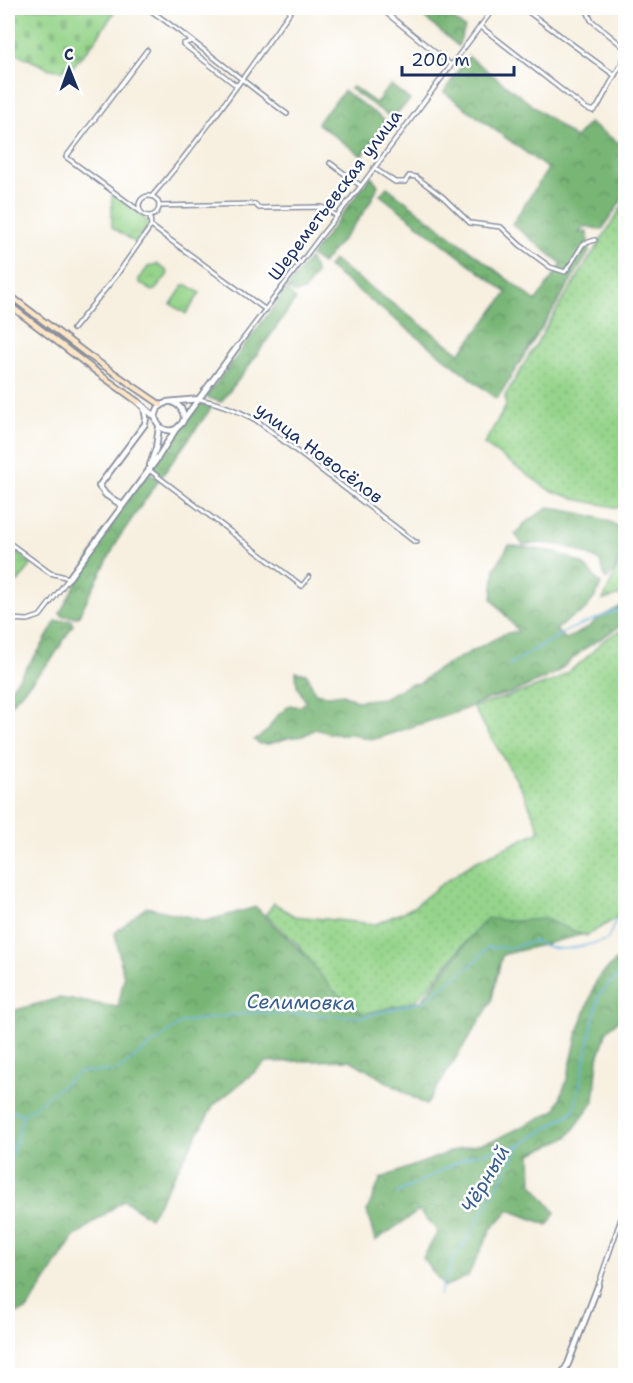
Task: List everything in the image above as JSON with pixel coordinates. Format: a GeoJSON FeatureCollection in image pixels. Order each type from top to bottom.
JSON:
{"type":"FeatureCollection","features":[{"type":"Feature","properties":{"kind":"main road"},"geometry":{"type":"LineString","coordinates":[[8,294],[88,355],[161,405]]}},
{"type":"Feature","properties":{"kind":"main road"},"geometry":{"type":"LineString","coordinates":[[8,304],[138,402]]}},
{"type":"Feature","properties":{"kind":"street"},"geometry":{"type":"LineString","coordinates":[[147,8],[287,114]]}},
{"type":"Feature","properties":{"kind":"street"},"geometry":{"type":"LineString","coordinates":[[152,196],[179,165],[293,8]]}},
{"type":"Feature","properties":{"kind":"street"},"geometry":{"type":"LineString","coordinates":[[380,8],[451,65]]}},
{"type":"Feature","properties":{"kind":"street","name":"Шереметьевская улица"},"geometry":{"type":"LineString","coordinates":[[184,418],[494,8]]}},
{"type":"Feature","properties":{"kind":"street"},"geometry":{"type":"LineString","coordinates":[[523,8],[614,75]]}},
{"type":"Feature","properties":{"kind":"street"},"geometry":{"type":"LineString","coordinates":[[586,8],[591,20],[626,49]]}},
{"type":"Feature","properties":{"kind":"street"},"geometry":{"type":"LineString","coordinates":[[480,26],[585,108],[593,111],[626,55]]}},
{"type":"Feature","properties":{"kind":"street"},"geometry":{"type":"LineString","coordinates":[[192,41],[183,44],[237,86]]}},
{"type":"Feature","properties":{"kind":"street"},"geometry":{"type":"LineString","coordinates":[[141,212],[138,206],[140,200],[145,196],[152,196],[157,200],[159,206],[156,213],[150,216],[143,214],[66,157],[147,50]]}},
{"type":"Feature","properties":{"kind":"street"},"geometry":{"type":"LineString","coordinates":[[330,163],[361,186]]}},
{"type":"Feature","properties":{"kind":"street"},"geometry":{"type":"LineString","coordinates":[[374,168],[395,182],[405,182],[409,176],[416,177],[470,223],[501,227],[519,245],[550,267],[565,272],[583,244],[595,240]]}},
{"type":"Feature","properties":{"kind":"street"},"geometry":{"type":"LineString","coordinates":[[159,206],[255,204],[259,208],[320,207],[337,216]]}},
{"type":"Feature","properties":{"kind":"street"},"geometry":{"type":"LineString","coordinates":[[150,216],[152,226],[266,310]]}},
{"type":"Feature","properties":{"kind":"street"},"geometry":{"type":"LineString","coordinates":[[73,329],[116,276],[152,226]]}},
{"type":"Feature","properties":{"kind":"street"},"geometry":{"type":"LineString","coordinates":[[122,505],[106,495],[99,486],[145,424],[155,418],[161,405],[167,402],[198,399]]}},
{"type":"Feature","properties":{"kind":"street","name":"улица Новосёлов"},"geometry":{"type":"LineString","coordinates":[[198,399],[226,406],[256,420],[417,542]]}},
{"type":"Feature","properties":{"kind":"street"},"geometry":{"type":"LineString","coordinates":[[138,402],[155,418],[159,427],[156,448],[148,469]]}},
{"type":"Feature","properties":{"kind":"street"},"geometry":{"type":"LineString","coordinates":[[8,619],[28,620],[40,616],[155,462],[176,429],[180,427],[184,418],[183,411],[174,403]]}},
{"type":"Feature","properties":{"kind":"street"},"geometry":{"type":"LineString","coordinates":[[144,407],[145,424]]}},
{"type":"Feature","properties":{"kind":"street"},"geometry":{"type":"LineString","coordinates":[[159,427],[167,431],[176,429]]}},
{"type":"Feature","properties":{"kind":"street"},"geometry":{"type":"LineString","coordinates":[[148,469],[302,586],[309,577]]}},
{"type":"Feature","properties":{"kind":"street"},"geometry":{"type":"LineString","coordinates":[[8,542],[50,573],[69,578]]}},
{"type":"Feature","properties":{"kind":"street"},"geometry":{"type":"LineString","coordinates":[[561,1376],[568,1365],[598,1287],[626,1204]]}},
{"type":"Feature","properties":{"kind":"green space"},"geometry":{"type":"Polygon","coordinates":[[[8,8],[117,8],[95,41],[69,71],[50,69],[8,50],[8,8]]]}},
{"type":"Feature","properties":{"kind":"green space"},"geometry":{"type":"Polygon","coordinates":[[[413,8],[438,8],[465,28],[458,46],[413,8]]]}},
{"type":"Feature","properties":{"kind":"green space"},"geometry":{"type":"Polygon","coordinates":[[[468,56],[575,138],[589,123],[625,147],[625,195],[602,230],[585,226],[579,233],[587,232],[589,252],[497,399],[328,267],[333,260],[460,353],[507,293],[380,195],[387,187],[536,301],[562,264],[512,224],[548,169],[444,92],[468,56]]]}},
{"type":"Feature","properties":{"kind":"green space"},"geometry":{"type":"Polygon","coordinates":[[[391,85],[410,100],[392,118],[350,89],[353,87],[376,103],[391,85]]]}},
{"type":"Feature","properties":{"kind":"green space"},"geometry":{"type":"Polygon","coordinates":[[[344,91],[387,122],[362,156],[317,123],[344,91]]]}},
{"type":"Feature","properties":{"kind":"green space"},"geometry":{"type":"Polygon","coordinates":[[[371,176],[378,185],[368,206],[322,264],[311,256],[371,176]]]}},
{"type":"Feature","properties":{"kind":"green space"},"geometry":{"type":"Polygon","coordinates":[[[112,195],[139,213],[148,222],[136,243],[112,227],[112,195]]]}},
{"type":"Feature","properties":{"kind":"green space"},"geometry":{"type":"Polygon","coordinates":[[[625,202],[625,509],[579,500],[549,490],[484,444],[506,406],[505,396],[625,202]]]}},
{"type":"Feature","properties":{"kind":"green space"},"geometry":{"type":"Polygon","coordinates":[[[309,259],[316,274],[304,291],[295,293],[287,288],[309,259]]]}},
{"type":"Feature","properties":{"kind":"green space"},"geometry":{"type":"Polygon","coordinates":[[[157,264],[168,274],[152,291],[139,282],[139,279],[149,266],[157,264]]]}},
{"type":"Feature","properties":{"kind":"green space"},"geometry":{"type":"Polygon","coordinates":[[[184,285],[200,293],[186,314],[171,304],[184,285]]]}},
{"type":"Feature","properties":{"kind":"green space"},"geometry":{"type":"Polygon","coordinates":[[[286,290],[296,299],[246,370],[221,402],[206,397],[286,290]]]}},
{"type":"Feature","properties":{"kind":"green space"},"geometry":{"type":"Polygon","coordinates":[[[200,404],[212,407],[162,476],[151,468],[200,404]]]}},
{"type":"Feature","properties":{"kind":"green space"},"geometry":{"type":"Polygon","coordinates":[[[148,471],[159,480],[120,536],[78,617],[63,616],[60,613],[101,538],[148,471]]]}},
{"type":"Feature","properties":{"kind":"green space"},"geometry":{"type":"Polygon","coordinates":[[[549,507],[600,518],[618,526],[625,532],[624,547],[613,573],[606,580],[600,562],[590,555],[554,544],[523,545],[515,534],[525,523],[549,507]]]}},
{"type":"Feature","properties":{"kind":"green space"},"geometry":{"type":"Polygon","coordinates":[[[509,545],[556,552],[583,564],[601,584],[596,596],[583,612],[556,630],[566,639],[625,604],[625,623],[584,649],[556,673],[512,693],[488,699],[460,711],[375,739],[362,738],[353,734],[333,734],[315,729],[303,736],[269,744],[260,744],[254,740],[267,731],[276,717],[290,705],[299,707],[306,702],[297,686],[296,672],[307,674],[315,693],[329,696],[343,694],[356,701],[383,698],[410,684],[420,683],[433,672],[504,634],[518,631],[492,599],[495,568],[509,545]]]}},
{"type":"Feature","properties":{"kind":"green space"},"geometry":{"type":"Polygon","coordinates":[[[625,550],[625,594],[603,600],[625,550]]]}},
{"type":"Feature","properties":{"kind":"green space"},"geometry":{"type":"Polygon","coordinates":[[[16,552],[32,564],[18,582],[11,583],[13,560],[16,552]]]}},
{"type":"Feature","properties":{"kind":"green space"},"geometry":{"type":"Polygon","coordinates":[[[72,620],[73,625],[52,659],[8,707],[8,693],[40,649],[56,621],[72,620]]]}},
{"type":"Feature","properties":{"kind":"green space"},"geometry":{"type":"Polygon","coordinates":[[[625,628],[625,913],[586,936],[545,919],[510,921],[487,918],[414,1002],[363,1014],[332,989],[298,945],[266,914],[274,903],[294,916],[376,924],[412,908],[473,863],[540,831],[523,791],[473,707],[556,680],[583,661],[604,640],[625,628]]]}},
{"type":"Feature","properties":{"kind":"green space"},"geometry":{"type":"Polygon","coordinates":[[[146,907],[206,921],[256,907],[363,1012],[421,1001],[487,916],[547,918],[593,932],[502,955],[491,1003],[426,1105],[350,1060],[267,1062],[214,1105],[150,1218],[124,1200],[73,1238],[27,1310],[8,1316],[8,1012],[59,998],[118,1007],[124,978],[115,933],[146,907]]]}},
{"type":"Feature","properties":{"kind":"green space"},"geometry":{"type":"Polygon","coordinates":[[[625,952],[625,1014],[607,1031],[598,1058],[594,1102],[568,1137],[531,1154],[532,1184],[555,1212],[548,1225],[509,1210],[491,1229],[468,1276],[444,1287],[423,1258],[438,1231],[419,1211],[375,1241],[367,1211],[381,1178],[458,1149],[495,1140],[556,1110],[567,1079],[578,1032],[597,979],[625,952]]]}},
{"type":"Feature","properties":{"kind":"waterway"},"geometry":{"type":"LineString","coordinates":[[509,665],[568,630],[626,607]]}},
{"type":"Feature","properties":{"kind":"waterway","name":"Селимовка"},"geometry":{"type":"LineString","coordinates":[[8,1169],[23,1115],[80,1072],[117,1071],[182,1022],[256,1012],[362,1017],[424,1001],[474,963],[488,947],[509,948],[535,941],[544,946],[562,949],[588,945],[607,940],[617,918],[626,913]]}},
{"type":"Feature","properties":{"kind":"waterway","name":"Чёрный"},"geometry":{"type":"LineString","coordinates":[[439,1295],[455,1254],[464,1244],[521,1145],[574,1111],[599,995],[626,967]]}},
{"type":"Feature","properties":{"kind":"waterway"},"geometry":{"type":"LineString","coordinates":[[8,1108],[23,1115]]}},
{"type":"Feature","properties":{"kind":"waterway"},"geometry":{"type":"LineString","coordinates":[[396,1194],[469,1156],[520,1145]]}}]}
